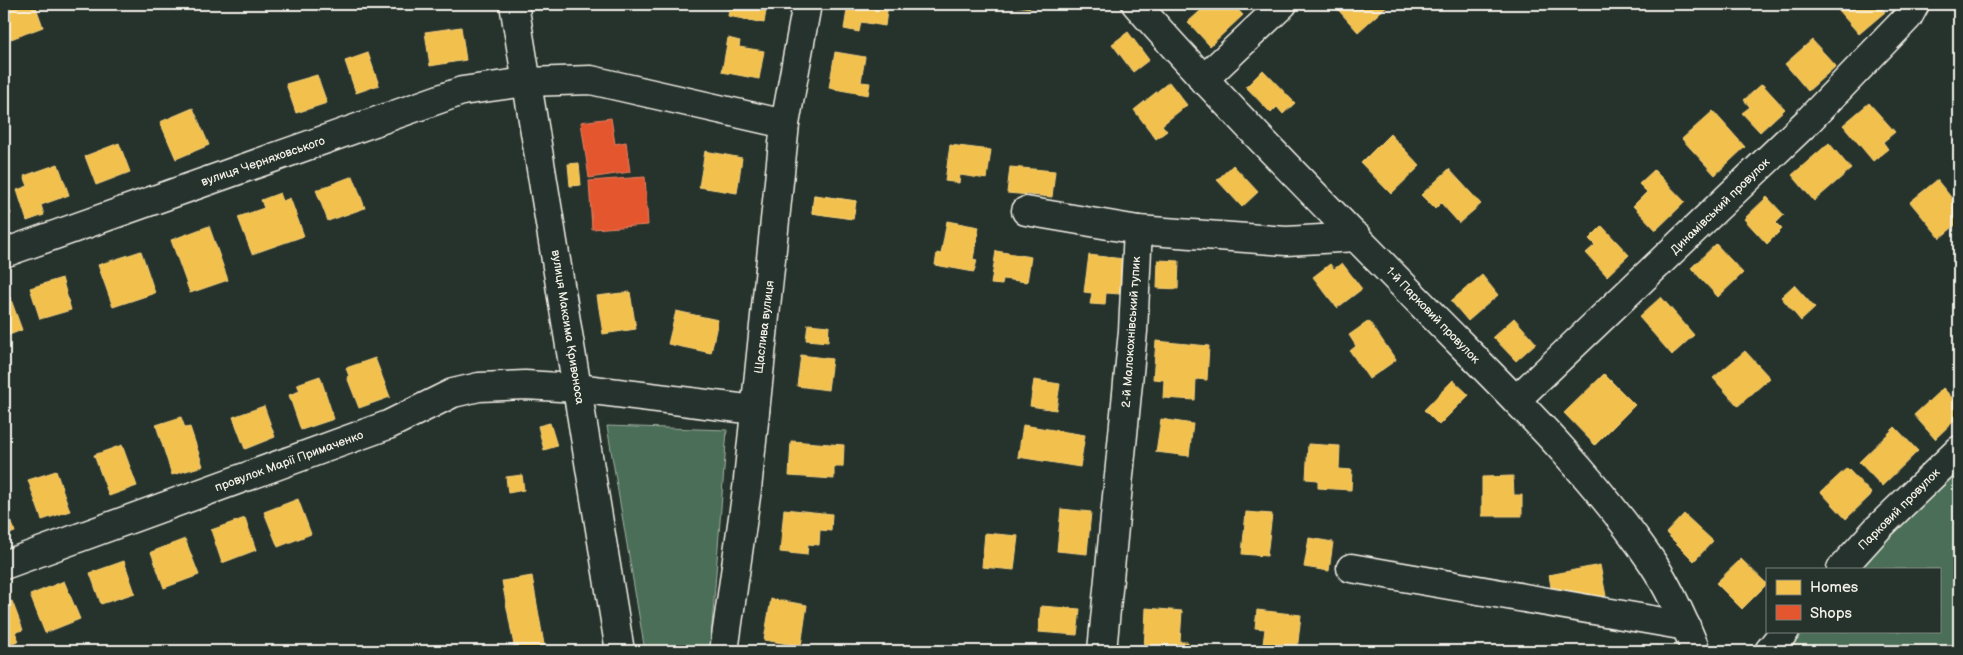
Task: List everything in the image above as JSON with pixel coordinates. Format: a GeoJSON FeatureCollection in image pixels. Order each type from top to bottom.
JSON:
{"type":"FeatureCollection","features":[{"type":"Feature","properties":{"kind":"street","name":"вулиця Максима Кривоноса"},"geometry":{"type":"LineString","coordinates":[[514,4],[620,651]]}},
{"type":"Feature","properties":{"kind":"street","name":"Щаслива вулиця"},"geometry":{"type":"LineString","coordinates":[[724,651],[747,489],[785,124],[807,4]]}},
{"type":"Feature","properties":{"kind":"street","name":"1-й Парковий провулок"},"geometry":{"type":"LineString","coordinates":[[1136,4],[1203,80],[1516,400],[1598,490],[1653,563],[1686,626],[1696,651]]}},
{"type":"Feature","properties":{"kind":"street"},"geometry":{"type":"LineString","coordinates":[[1203,80],[1283,4]]}},
{"type":"Feature","properties":{"kind":"street","name":"Динамівський провулок"},"geometry":{"type":"LineString","coordinates":[[1516,400],[1808,122],[1908,17],[1915,4]]}},
{"type":"Feature","properties":{"kind":"street","name":"вулиця Черняховського"},"geometry":{"type":"LineString","coordinates":[[4,252],[462,91],[526,82],[591,80],[785,124]]}},
{"type":"Feature","properties":{"kind":"street"},"geometry":{"type":"LineString","coordinates":[[1026,210],[1138,230],[1286,241],[1357,237]]}},
{"type":"Feature","properties":{"kind":"street","name":"2-й Малокохнівський тупик"},"geometry":{"type":"LineString","coordinates":[[1102,651],[1133,331],[1138,230]]}},
{"type":"Feature","properties":{"kind":"street","name":"провулок Марії Примаченко"},"geometry":{"type":"LineString","coordinates":[[4,565],[388,425],[453,393],[479,387],[516,385],[578,388],[755,410]]}},
{"type":"Feature","properties":{"kind":"street","name":"Парковий провулок"},"geometry":{"type":"LineString","coordinates":[[1842,568],[1878,528],[1959,450]]}},
{"type":"Feature","properties":{"kind":"street"},"geometry":{"type":"LineString","coordinates":[[1350,568],[1686,626]]}},
{"type":"Feature","properties":{"kind":"street"},"geometry":{"type":"LineString","coordinates":[[1769,651],[1784,632]]}},
{"type":"Feature","properties":{"kind":"green space"},"geometry":{"type":"Polygon","coordinates":[[[607,426],[727,430],[710,651],[645,651],[607,426]]]}},
{"type":"Feature","properties":{"kind":"green space"},"geometry":{"type":"Polygon","coordinates":[[[1959,464],[1959,651],[1782,651],[1796,632],[1940,632],[1940,568],[1853,568],[1959,464]]]}},
{"type":"Feature","properties":{"kind":"building: Homes"},"geometry":{"type":"Polygon","coordinates":[[[4,4],[35,4],[43,27],[11,39],[4,18],[4,4]]]}},
{"type":"Feature","properties":{"kind":"building: Homes"},"geometry":{"type":"Polygon","coordinates":[[[730,4],[767,4],[764,23],[728,16],[730,4]]]}},
{"type":"Feature","properties":{"kind":"building: Homes"},"geometry":{"type":"Polygon","coordinates":[[[848,4],[888,4],[885,26],[861,22],[859,32],[844,29],[848,4]]]}},
{"type":"Feature","properties":{"kind":"building: Homes"},"geometry":{"type":"Polygon","coordinates":[[[1005,4],[1031,4],[1030,8],[1005,4]]]}},
{"type":"Feature","properties":{"kind":"building: Homes"},"geometry":{"type":"Polygon","coordinates":[[[1208,4],[1232,4],[1243,15],[1210,46],[1188,22],[1208,4]]]}},
{"type":"Feature","properties":{"kind":"building: Homes"},"geometry":{"type":"Polygon","coordinates":[[[1333,4],[1385,4],[1387,6],[1358,32],[1333,4]]]}},
{"type":"Feature","properties":{"kind":"building: Homes"},"geometry":{"type":"Polygon","coordinates":[[[1840,4],[1878,4],[1885,12],[1859,34],[1837,9],[1840,4]]]}},
{"type":"Feature","properties":{"kind":"building: Homes"},"geometry":{"type":"Polygon","coordinates":[[[461,27],[466,60],[430,66],[425,32],[461,27]]]}},
{"type":"Feature","properties":{"kind":"building: Homes"},"geometry":{"type":"Polygon","coordinates":[[[1128,32],[1149,60],[1133,72],[1112,44],[1128,32]]]}},
{"type":"Feature","properties":{"kind":"building: Homes"},"geometry":{"type":"Polygon","coordinates":[[[728,38],[740,41],[739,47],[764,51],[759,79],[722,72],[728,38]]]}},
{"type":"Feature","properties":{"kind":"building: Homes"},"geometry":{"type":"Polygon","coordinates":[[[1812,40],[1836,66],[1808,91],[1785,64],[1812,40]]]}},
{"type":"Feature","properties":{"kind":"building: Homes"},"geometry":{"type":"Polygon","coordinates":[[[835,52],[865,57],[861,82],[870,83],[868,95],[829,88],[835,52]]]}},
{"type":"Feature","properties":{"kind":"building: Homes"},"geometry":{"type":"Polygon","coordinates":[[[368,53],[379,85],[356,93],[345,61],[368,53]]]}},
{"type":"Feature","properties":{"kind":"building: Homes"},"geometry":{"type":"Polygon","coordinates":[[[1263,70],[1295,103],[1283,114],[1277,107],[1271,113],[1246,87],[1263,70]]]}},
{"type":"Feature","properties":{"kind":"building: Homes"},"geometry":{"type":"Polygon","coordinates":[[[317,75],[327,103],[296,113],[286,84],[317,75]]]}},
{"type":"Feature","properties":{"kind":"building: Homes"},"geometry":{"type":"Polygon","coordinates":[[[1169,82],[1187,105],[1162,125],[1167,131],[1156,139],[1134,110],[1169,82]]]}},
{"type":"Feature","properties":{"kind":"building: Homes"},"geometry":{"type":"Polygon","coordinates":[[[1762,84],[1785,109],[1760,132],[1742,113],[1750,107],[1744,100],[1762,84]]]}},
{"type":"Feature","properties":{"kind":"building: Homes"},"geometry":{"type":"Polygon","coordinates":[[[1869,103],[1895,132],[1883,142],[1888,149],[1873,161],[1843,125],[1869,103]]]}},
{"type":"Feature","properties":{"kind":"building: Homes"},"geometry":{"type":"Polygon","coordinates":[[[193,108],[209,145],[176,159],[160,122],[193,108]]]}},
{"type":"Feature","properties":{"kind":"building: Homes"},"geometry":{"type":"Polygon","coordinates":[[[1713,111],[1745,147],[1715,175],[1682,139],[1713,111]]]}},
{"type":"Feature","properties":{"kind":"building: Homes"},"geometry":{"type":"Polygon","coordinates":[[[1390,134],[1420,166],[1391,194],[1361,163],[1390,134]]]}},
{"type":"Feature","properties":{"kind":"building: Homes"},"geometry":{"type":"Polygon","coordinates":[[[119,143],[130,172],[96,185],[85,156],[119,143]]]}},
{"type":"Feature","properties":{"kind":"building: Homes"},"geometry":{"type":"Polygon","coordinates":[[[1829,143],[1851,169],[1814,201],[1792,175],[1829,143]]]}},
{"type":"Feature","properties":{"kind":"building: Homes"},"geometry":{"type":"Polygon","coordinates":[[[950,145],[991,150],[987,179],[960,175],[959,183],[945,181],[950,145]]]}},
{"type":"Feature","properties":{"kind":"building: Homes"},"geometry":{"type":"Polygon","coordinates":[[[705,151],[742,158],[737,193],[699,187],[705,151]]]}},
{"type":"Feature","properties":{"kind":"building: Homes"},"geometry":{"type":"Polygon","coordinates":[[[579,163],[581,185],[570,186],[568,164],[579,163]]]}},
{"type":"Feature","properties":{"kind":"building: Homes"},"geometry":{"type":"Polygon","coordinates":[[[58,164],[69,195],[41,205],[44,215],[27,221],[17,190],[28,186],[24,176],[58,164]]]}},
{"type":"Feature","properties":{"kind":"building: Homes"},"geometry":{"type":"Polygon","coordinates":[[[1233,165],[1258,192],[1242,207],[1217,180],[1233,165]]]}},
{"type":"Feature","properties":{"kind":"building: Homes"},"geometry":{"type":"Polygon","coordinates":[[[1010,167],[1055,171],[1052,197],[1007,193],[1010,167]]]}},
{"type":"Feature","properties":{"kind":"building: Homes"},"geometry":{"type":"Polygon","coordinates":[[[1449,169],[1481,204],[1459,223],[1441,203],[1435,209],[1421,195],[1449,169]]]}},
{"type":"Feature","properties":{"kind":"building: Homes"},"geometry":{"type":"Polygon","coordinates":[[[1654,170],[1685,202],[1656,230],[1633,206],[1647,192],[1639,184],[1654,170]]]}},
{"type":"Feature","properties":{"kind":"building: Homes"},"geometry":{"type":"Polygon","coordinates":[[[353,176],[365,208],[328,221],[316,190],[353,176]]]}},
{"type":"Feature","properties":{"kind":"building: Homes"},"geometry":{"type":"Polygon","coordinates":[[[1937,180],[1959,207],[1959,222],[1940,238],[1910,202],[1937,180]]]}},
{"type":"Feature","properties":{"kind":"building: Homes"},"geometry":{"type":"Polygon","coordinates":[[[4,193],[11,214],[4,216],[4,193]]]}},
{"type":"Feature","properties":{"kind":"building: Homes"},"geometry":{"type":"Polygon","coordinates":[[[280,193],[283,201],[290,198],[304,236],[252,254],[238,217],[264,208],[261,200],[280,193]]]}},
{"type":"Feature","properties":{"kind":"building: Homes"},"geometry":{"type":"Polygon","coordinates":[[[814,195],[856,201],[853,219],[812,213],[814,195]]]}},
{"type":"Feature","properties":{"kind":"building: Homes"},"geometry":{"type":"Polygon","coordinates":[[[814,195],[856,201],[853,219],[812,213],[814,195]]]}},
{"type":"Feature","properties":{"kind":"building: Homes"},"geometry":{"type":"Polygon","coordinates":[[[1767,197],[1784,215],[1776,223],[1782,229],[1767,244],[1744,219],[1767,197]]]}},
{"type":"Feature","properties":{"kind":"building: Homes"},"geometry":{"type":"Polygon","coordinates":[[[947,221],[979,227],[973,259],[977,260],[974,272],[935,265],[937,253],[941,254],[947,221]]]}},
{"type":"Feature","properties":{"kind":"building: Homes"},"geometry":{"type":"Polygon","coordinates":[[[209,226],[228,280],[190,293],[171,240],[209,226]]]}},
{"type":"Feature","properties":{"kind":"building: Homes"},"geometry":{"type":"Polygon","coordinates":[[[1602,226],[1629,255],[1607,276],[1586,253],[1595,245],[1589,239],[1602,226]]]}},
{"type":"Feature","properties":{"kind":"building: Homes"},"geometry":{"type":"Polygon","coordinates":[[[1716,244],[1743,273],[1718,297],[1691,268],[1716,244]]]}},
{"type":"Feature","properties":{"kind":"building: Homes"},"geometry":{"type":"Polygon","coordinates":[[[141,251],[155,293],[113,307],[98,265],[141,251]]]}},
{"type":"Feature","properties":{"kind":"building: Homes"},"geometry":{"type":"Polygon","coordinates":[[[996,251],[1031,257],[1027,282],[1003,279],[1002,285],[991,284],[996,251]]]}},
{"type":"Feature","properties":{"kind":"building: Homes"},"geometry":{"type":"Polygon","coordinates":[[[1089,255],[1124,259],[1120,294],[1106,293],[1105,305],[1090,304],[1092,293],[1084,292],[1089,255]]]}},
{"type":"Feature","properties":{"kind":"building: Homes"},"geometry":{"type":"Polygon","coordinates":[[[1158,260],[1179,261],[1178,289],[1157,288],[1158,260]]]}},
{"type":"Feature","properties":{"kind":"building: Homes"},"geometry":{"type":"Polygon","coordinates":[[[1342,263],[1362,289],[1337,308],[1313,277],[1330,264],[1334,269],[1342,263]]]}},
{"type":"Feature","properties":{"kind":"building: Homes"},"geometry":{"type":"Polygon","coordinates":[[[1482,275],[1498,295],[1468,321],[1451,301],[1482,275]]]}},
{"type":"Feature","properties":{"kind":"building: Homes"},"geometry":{"type":"Polygon","coordinates":[[[62,278],[71,310],[40,319],[30,288],[62,278]]]}},
{"type":"Feature","properties":{"kind":"building: Homes"},"geometry":{"type":"Polygon","coordinates":[[[1794,285],[1815,308],[1801,321],[1781,297],[1794,285]]]}},
{"type":"Feature","properties":{"kind":"building: Homes"},"geometry":{"type":"Polygon","coordinates":[[[630,292],[636,329],[603,334],[597,296],[630,292]]]}},
{"type":"Feature","properties":{"kind":"building: Homes"},"geometry":{"type":"Polygon","coordinates":[[[10,297],[22,330],[4,337],[4,299],[10,297]]]}},
{"type":"Feature","properties":{"kind":"building: Homes"},"geometry":{"type":"Polygon","coordinates":[[[1661,297],[1694,335],[1672,355],[1639,317],[1661,297]]]}},
{"type":"Feature","properties":{"kind":"building: Homes"},"geometry":{"type":"Polygon","coordinates":[[[676,311],[718,320],[711,353],[668,344],[676,311]]]}},
{"type":"Feature","properties":{"kind":"building: Homes"},"geometry":{"type":"Polygon","coordinates":[[[1514,318],[1536,343],[1516,361],[1493,337],[1514,318]]]}},
{"type":"Feature","properties":{"kind":"building: Homes"},"geometry":{"type":"Polygon","coordinates":[[[1369,321],[1396,360],[1369,379],[1350,351],[1356,346],[1349,335],[1369,321]]]}},
{"type":"Feature","properties":{"kind":"building: Homes"},"geometry":{"type":"Polygon","coordinates":[[[808,324],[829,326],[828,342],[806,340],[808,324]]]}},
{"type":"Feature","properties":{"kind":"building: Homes"},"geometry":{"type":"Polygon","coordinates":[[[1156,341],[1209,346],[1207,380],[1196,379],[1195,400],[1163,398],[1164,380],[1153,379],[1156,341]]]}},
{"type":"Feature","properties":{"kind":"building: Homes"},"geometry":{"type":"Polygon","coordinates":[[[1745,351],[1770,378],[1738,406],[1713,378],[1745,351]]]}},
{"type":"Feature","properties":{"kind":"building: Homes"},"geometry":{"type":"Polygon","coordinates":[[[801,355],[832,359],[828,390],[797,386],[801,355]]]}},
{"type":"Feature","properties":{"kind":"building: Homes"},"geometry":{"type":"Polygon","coordinates":[[[375,358],[390,397],[359,408],[347,377],[349,376],[346,368],[375,358]]]}},
{"type":"Feature","properties":{"kind":"building: Homes"},"geometry":{"type":"Polygon","coordinates":[[[1604,374],[1635,405],[1595,445],[1564,413],[1604,374]]]}},
{"type":"Feature","properties":{"kind":"building: Homes"},"geometry":{"type":"Polygon","coordinates":[[[320,376],[334,419],[301,430],[289,395],[300,391],[297,384],[320,376]]]}},
{"type":"Feature","properties":{"kind":"building: Homes"},"geometry":{"type":"Polygon","coordinates":[[[1034,380],[1060,384],[1056,410],[1030,406],[1034,380]]]}},
{"type":"Feature","properties":{"kind":"building: Homes"},"geometry":{"type":"Polygon","coordinates":[[[1453,380],[1469,395],[1439,425],[1424,410],[1453,380]]]}},
{"type":"Feature","properties":{"kind":"building: Homes"},"geometry":{"type":"Polygon","coordinates":[[[1943,388],[1959,405],[1959,416],[1935,439],[1914,415],[1943,388]]]}},
{"type":"Feature","properties":{"kind":"building: Homes"},"geometry":{"type":"Polygon","coordinates":[[[264,406],[275,437],[245,449],[233,417],[264,406]]]}},
{"type":"Feature","properties":{"kind":"building: Homes"},"geometry":{"type":"Polygon","coordinates":[[[181,417],[185,428],[190,427],[203,466],[172,475],[156,425],[181,417]]]}},
{"type":"Feature","properties":{"kind":"building: Homes"},"geometry":{"type":"Polygon","coordinates":[[[1161,419],[1193,424],[1189,456],[1156,452],[1161,419]]]}},
{"type":"Feature","properties":{"kind":"building: Homes"},"geometry":{"type":"Polygon","coordinates":[[[550,423],[557,446],[544,450],[538,426],[550,423]]]}},
{"type":"Feature","properties":{"kind":"building: Homes"},"geometry":{"type":"Polygon","coordinates":[[[1023,425],[1085,435],[1080,467],[1018,457],[1023,425]]]}},
{"type":"Feature","properties":{"kind":"building: Homes"},"geometry":{"type":"Polygon","coordinates":[[[1895,427],[1918,451],[1882,486],[1859,462],[1895,427]]]}},
{"type":"Feature","properties":{"kind":"building: Homes"},"geometry":{"type":"Polygon","coordinates":[[[791,441],[844,445],[843,467],[834,467],[834,479],[789,476],[791,441]]]}},
{"type":"Feature","properties":{"kind":"building: Homes"},"geometry":{"type":"Polygon","coordinates":[[[1308,444],[1340,446],[1339,469],[1352,470],[1351,490],[1318,488],[1318,480],[1306,479],[1308,444]]]}},
{"type":"Feature","properties":{"kind":"building: Homes"},"geometry":{"type":"Polygon","coordinates":[[[122,445],[137,486],[109,496],[94,455],[122,445]]]}},
{"type":"Feature","properties":{"kind":"building: Homes"},"geometry":{"type":"Polygon","coordinates":[[[1847,468],[1872,494],[1846,519],[1821,492],[1847,468]]]}},
{"type":"Feature","properties":{"kind":"building: Homes"},"geometry":{"type":"Polygon","coordinates":[[[56,471],[70,511],[42,520],[28,480],[56,471]]]}},
{"type":"Feature","properties":{"kind":"building: Homes"},"geometry":{"type":"Polygon","coordinates":[[[522,475],[524,490],[508,493],[506,477],[522,475]]]}},
{"type":"Feature","properties":{"kind":"building: Homes"},"geometry":{"type":"Polygon","coordinates":[[[1513,476],[1514,495],[1522,495],[1522,516],[1482,516],[1482,477],[1513,476]]]}},
{"type":"Feature","properties":{"kind":"building: Homes"},"geometry":{"type":"Polygon","coordinates":[[[298,499],[311,534],[278,547],[264,512],[298,499]]]}},
{"type":"Feature","properties":{"kind":"building: Homes"},"geometry":{"type":"Polygon","coordinates":[[[4,500],[15,532],[4,536],[4,500]]]}},
{"type":"Feature","properties":{"kind":"building: Homes"},"geometry":{"type":"Polygon","coordinates":[[[784,509],[832,514],[831,531],[820,530],[819,545],[808,544],[807,555],[780,552],[784,509]]]}},
{"type":"Feature","properties":{"kind":"building: Homes"},"geometry":{"type":"Polygon","coordinates":[[[1061,509],[1091,512],[1087,554],[1057,551],[1061,509]]]}},
{"type":"Feature","properties":{"kind":"building: Homes"},"geometry":{"type":"Polygon","coordinates":[[[1246,512],[1272,514],[1267,556],[1242,554],[1246,512]]]}},
{"type":"Feature","properties":{"kind":"building: Homes"},"geometry":{"type":"Polygon","coordinates":[[[1684,514],[1713,541],[1694,561],[1666,533],[1684,514]]]}},
{"type":"Feature","properties":{"kind":"building: Homes"},"geometry":{"type":"Polygon","coordinates":[[[245,518],[256,550],[222,563],[211,530],[245,518]]]}},
{"type":"Feature","properties":{"kind":"building: Homes"},"geometry":{"type":"Polygon","coordinates":[[[985,533],[1018,536],[1014,570],[982,567],[985,533]]]}},
{"type":"Feature","properties":{"kind":"building: Homes"},"geometry":{"type":"Polygon","coordinates":[[[1309,538],[1333,542],[1329,571],[1304,567],[1309,538]]]}},
{"type":"Feature","properties":{"kind":"building: Homes"},"geometry":{"type":"Polygon","coordinates":[[[185,539],[199,575],[164,588],[151,552],[185,539]]]}},
{"type":"Feature","properties":{"kind":"building: Homes"},"geometry":{"type":"Polygon","coordinates":[[[1741,559],[1766,585],[1742,609],[1716,583],[1741,559]]]}},
{"type":"Feature","properties":{"kind":"building: Homes"},"geometry":{"type":"Polygon","coordinates":[[[124,561],[135,593],[101,604],[90,573],[124,561]]]}},
{"type":"Feature","properties":{"kind":"building: Homes"},"geometry":{"type":"Polygon","coordinates":[[[1600,565],[1606,596],[1554,605],[1549,575],[1600,565]]]}},
{"type":"Feature","properties":{"kind":"building: Homes"},"geometry":{"type":"Polygon","coordinates":[[[532,576],[545,650],[515,651],[502,581],[532,576]]]}},
{"type":"Feature","properties":{"kind":"building: Homes"},"geometry":{"type":"Polygon","coordinates":[[[64,581],[80,619],[45,633],[30,595],[64,581]]]}},
{"type":"Feature","properties":{"kind":"building: Homes"},"geometry":{"type":"Polygon","coordinates":[[[771,599],[807,605],[801,646],[764,640],[771,599]]]}},
{"type":"Feature","properties":{"kind":"building: Homes"},"geometry":{"type":"Polygon","coordinates":[[[12,601],[23,630],[15,632],[19,641],[4,646],[4,604],[12,601]]]}},
{"type":"Feature","properties":{"kind":"building: Homes"},"geometry":{"type":"Polygon","coordinates":[[[1041,606],[1080,609],[1077,635],[1038,632],[1041,606]]]}},
{"type":"Feature","properties":{"kind":"building: Homes"},"geometry":{"type":"Polygon","coordinates":[[[1146,608],[1182,611],[1180,642],[1188,642],[1188,651],[1144,651],[1146,608]]]}},
{"type":"Feature","properties":{"kind":"building: Homes"},"geometry":{"type":"Polygon","coordinates":[[[1257,610],[1301,615],[1297,651],[1262,651],[1265,629],[1255,628],[1257,610]]]}},
{"type":"Feature","properties":{"kind":"building: Homes"},"geometry":{"type":"Polygon","coordinates":[[[1642,646],[1643,651],[1622,651],[1642,646]]]}},
{"type":"Feature","properties":{"kind":"building: Shops"},"geometry":{"type":"Polygon","coordinates":[[[611,118],[615,144],[626,142],[630,172],[589,178],[581,122],[611,118]]]}},
{"type":"Feature","properties":{"kind":"building: Shops"},"geometry":{"type":"Polygon","coordinates":[[[645,177],[648,225],[592,229],[589,181],[645,177]]]}}]}
